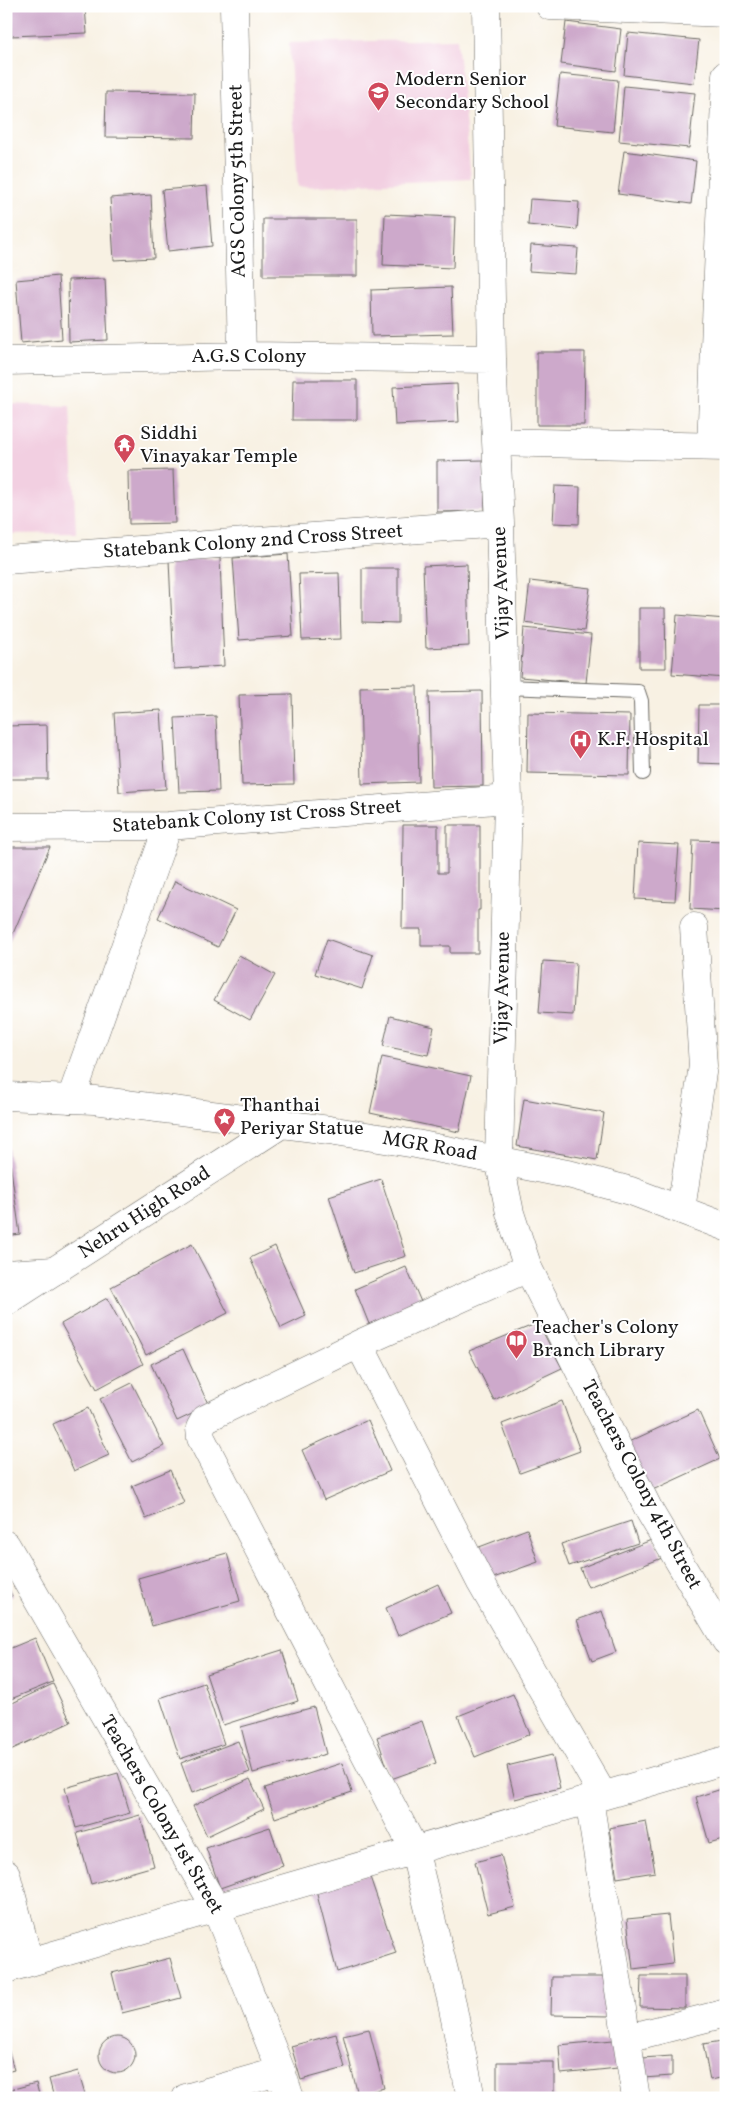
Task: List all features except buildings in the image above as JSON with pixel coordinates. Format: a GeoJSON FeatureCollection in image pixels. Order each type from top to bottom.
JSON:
{"type":"FeatureCollection","features":[{"type":"Feature","properties":{"kind":"street","name":"AGS Colony 5th Street"},"geometry":{"type":"LineString","coordinates":[[234,6],[242,356]]}},
{"type":"Feature","properties":{"kind":"street","name":"Vijay Avenue"},"geometry":{"type":"LineString","coordinates":[[486,6],[492,359],[500,523],[508,799],[499,1160]]}},
{"type":"Feature","properties":{"kind":"street"},"geometry":{"type":"LineString","coordinates":[[550,6],[726,13]]}},
{"type":"Feature","properties":{"kind":"street"},"geometry":{"type":"LineString","coordinates":[[496,442],[718,446],[726,74]]}},
{"type":"Feature","properties":{"kind":"street","name":"A.G.S Colony"},"geometry":{"type":"LineString","coordinates":[[6,361],[242,356],[492,359]]}},
{"type":"Feature","properties":{"kind":"street","name":"Statebank Colony 2nd Cross Street"},"geometry":{"type":"LineString","coordinates":[[6,560],[500,523]]}},
{"type":"Feature","properties":{"kind":"street","name":"Statebank Colony 1st Cross Street"},"geometry":{"type":"LineString","coordinates":[[6,827],[168,826],[508,799]]}},
{"type":"Feature","properties":{"kind":"street"},"geometry":{"type":"LineString","coordinates":[[71,1099],[168,826]]}},
{"type":"Feature","properties":{"kind":"street"},"geometry":{"type":"LineString","coordinates":[[681,1209],[703,1066],[694,927]]}},
{"type":"Feature","properties":{"kind":"street","name":"MGR Road"},"geometry":{"type":"LineString","coordinates":[[6,1096],[94,1100],[283,1124],[499,1160],[623,1189],[726,1227]]}},
{"type":"Feature","properties":{"kind":"street","name":"Nehru High Road"},"geometry":{"type":"LineString","coordinates":[[6,1302],[283,1124]]}},
{"type":"Feature","properties":{"kind":"street","name":"Teachers Colony 4th Street"},"geometry":{"type":"LineString","coordinates":[[499,1160],[510,1213],[528,1268],[650,1512],[726,1640]]}},
{"type":"Feature","properties":{"kind":"street"},"geometry":{"type":"LineString","coordinates":[[471,2098],[451,1999],[414,1850],[201,1438],[200,1428],[205,1419],[359,1344],[528,1268]]}},
{"type":"Feature","properties":{"kind":"street"},"geometry":{"type":"LineString","coordinates":[[6,1274],[54,1272]]}},
{"type":"Feature","properties":{"kind":"street"},"geometry":{"type":"LineString","coordinates":[[359,1344],[480,1581],[596,1797],[636,2098]]}},
{"type":"Feature","properties":{"kind":"street","name":"Teachers Colony 1st Street"},"geometry":{"type":"LineString","coordinates":[[6,1545],[216,1908],[282,2071],[290,2098]]}},
{"type":"Feature","properties":{"kind":"street"},"geometry":{"type":"LineString","coordinates":[[6,1874],[18,1966],[726,1760]]}},
{"type":"Feature","properties":{"kind":"street"},"geometry":{"type":"LineString","coordinates":[[628,2038],[726,2013]]}},
{"type":"Feature","properties":{"kind":"street"},"geometry":{"type":"LineString","coordinates":[[186,2098],[282,2071]]}},
{"type":"Feature","properties":{"kind":"lane"},"geometry":{"type":"LineString","coordinates":[[505,687],[638,692],[641,701],[643,773]]}},
{"type":"Feature","properties":{"kind":"shaded area","name":"Modern Senior Secondary School"},"geometry":{"type":"Polygon","coordinates":[[[457,39],[471,179],[298,187],[289,43],[457,39]]]}},
{"type":"Feature","properties":{"kind":"shaded area"},"geometry":{"type":"Polygon","coordinates":[[[6,404],[70,406],[76,533],[6,534],[6,404]]]}},
{"type":"Feature","properties":{"kind":"place","name":"Modern Senior Secondary School"},"geometry":{"type":"Point","coordinates":[379,111]}},
{"type":"Feature","properties":{"kind":"place","name":"Siddhi Vinayakar Temple"},"geometry":{"type":"Point","coordinates":[124,464]}},
{"type":"Feature","properties":{"kind":"place","name":"K.F. Hospital"},"geometry":{"type":"Point","coordinates":[581,759]}},
{"type":"Feature","properties":{"kind":"place","name":"Thanthai Periyar Statue"},"geometry":{"type":"Point","coordinates":[224,1137]}},
{"type":"Feature","properties":{"kind":"place","name":"Teacher's Colony Branch Library"},"geometry":{"type":"Point","coordinates":[516,1359]}}]}
